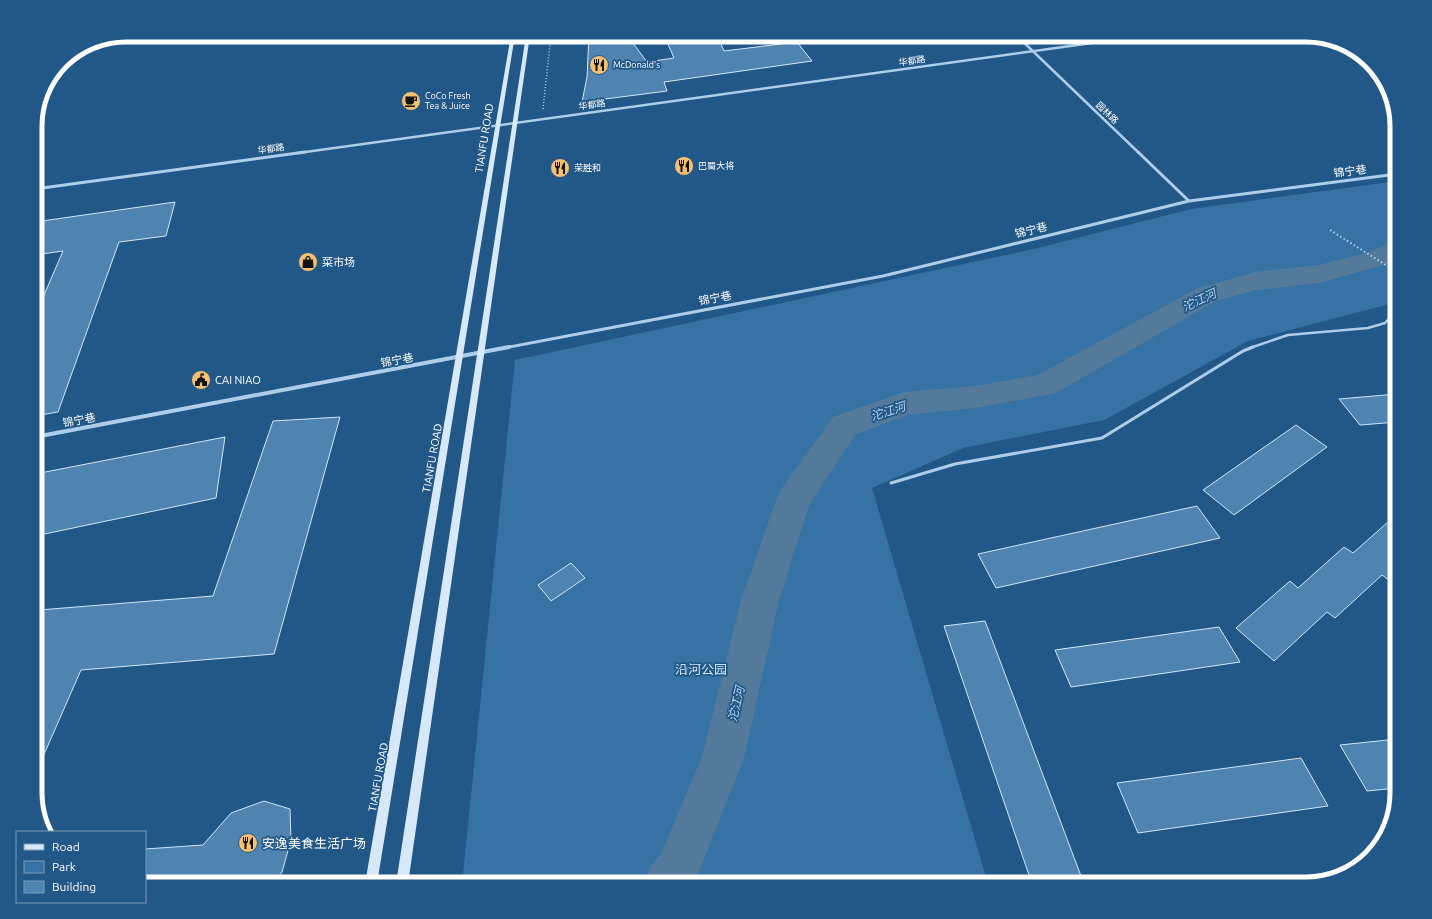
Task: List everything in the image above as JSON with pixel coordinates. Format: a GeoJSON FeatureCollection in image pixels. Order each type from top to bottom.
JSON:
{"type":"FeatureCollection","features":[{"type":"Feature","properties":{"kind":"street","name":"TIANFU ROAD"},"geometry":{"type":"LineString","coordinates":[[372,877],[512,42]]}},
{"type":"Feature","properties":{"kind":"street"},"geometry":{"type":"LineString","coordinates":[[403,877],[527,42]]}},
{"type":"Feature","properties":{"kind":"street","name":"园林路"},"geometry":{"type":"LineString","coordinates":[[1023,42],[1189,201]]}},
{"type":"Feature","properties":{"kind":"street","name":"华都路"},"geometry":{"type":"LineString","coordinates":[[42,188],[1099,42]]}},
{"type":"Feature","properties":{"kind":"street","name":"锦宁巷"},"geometry":{"type":"LineString","coordinates":[[42,436],[883,276],[1189,201],[1390,175]]}},
{"type":"Feature","properties":{"kind":"lane"},"geometry":{"type":"LineString","coordinates":[[892,483],[955,464],[1102,438],[1243,350],[1288,335],[1368,328],[1385,323],[1390,318]]}},
{"type":"Feature","properties":{"kind":"path"},"geometry":{"type":"LineString","coordinates":[[542,119],[550,42]]}},
{"type":"Feature","properties":{"kind":"path"},"geometry":{"type":"LineString","coordinates":[[1330,230],[1390,268]]}},
{"type":"Feature","properties":{"kind":"green space","name":"沿河公园"},"geometry":{"type":"Polygon","coordinates":[[[1390,182],[1390,304],[1248,341],[1104,420],[963,448],[872,488],[986,877],[463,877],[515,360],[1034,249],[1191,209],[1390,182]]]}},
{"type":"Feature","properties":{"kind":"building"},"geometry":{"type":"Polygon","coordinates":[[[589,42],[632,42],[647,62],[674,58],[667,42],[720,42],[724,51],[797,42],[812,61],[664,82],[667,91],[582,102],[587,77],[589,42]]]}},
{"type":"Feature","properties":{"kind":"building"},"geometry":{"type":"Polygon","coordinates":[[[175,202],[166,236],[119,242],[58,412],[42,415],[42,300],[63,251],[42,254],[42,221],[175,202]]]}},
{"type":"Feature","properties":{"kind":"building"},"geometry":{"type":"Polygon","coordinates":[[[1390,395],[1390,423],[1360,425],[1339,399],[1390,395]]]}},
{"type":"Feature","properties":{"kind":"building"},"geometry":{"type":"Polygon","coordinates":[[[340,417],[274,654],[81,670],[42,759],[42,610],[213,596],[273,421],[340,417]]]}},
{"type":"Feature","properties":{"kind":"building"},"geometry":{"type":"Polygon","coordinates":[[[1296,425],[1327,447],[1234,515],[1203,490],[1296,425]]]}},
{"type":"Feature","properties":{"kind":"building"},"geometry":{"type":"Polygon","coordinates":[[[225,437],[216,498],[42,535],[42,473],[225,437]]]}},
{"type":"Feature","properties":{"kind":"building"},"geometry":{"type":"Polygon","coordinates":[[[1197,506],[1220,538],[996,588],[978,554],[1197,506]]]}},
{"type":"Feature","properties":{"kind":"building"},"geometry":{"type":"Polygon","coordinates":[[[1390,520],[1390,581],[1382,575],[1335,618],[1327,612],[1274,661],[1236,628],[1290,581],[1298,588],[1344,547],[1353,553],[1390,520]]]}},
{"type":"Feature","properties":{"kind":"building"},"geometry":{"type":"Polygon","coordinates":[[[571,563],[585,578],[551,601],[538,585],[571,563]]]}},
{"type":"Feature","properties":{"kind":"building"},"geometry":{"type":"Polygon","coordinates":[[[985,621],[1081,877],[1030,877],[944,626],[985,621]]]}},
{"type":"Feature","properties":{"kind":"building"},"geometry":{"type":"Polygon","coordinates":[[[1219,627],[1240,662],[1071,687],[1055,650],[1219,627]]]}},
{"type":"Feature","properties":{"kind":"building"},"geometry":{"type":"Polygon","coordinates":[[[1390,740],[1390,789],[1367,791],[1340,745],[1390,740]]]}},
{"type":"Feature","properties":{"kind":"building"},"geometry":{"type":"Polygon","coordinates":[[[1301,758],[1328,806],[1138,833],[1117,783],[1301,758]]]}},
{"type":"Feature","properties":{"kind":"building","name":"安逸美食生活广场"},"geometry":{"type":"Polygon","coordinates":[[[264,801],[290,809],[291,840],[282,872],[278,877],[146,877],[146,849],[203,845],[231,813],[264,801]]]}},
{"type":"Feature","properties":{"kind":"waterway","name":"沱江河"},"geometry":{"type":"LineString","coordinates":[[672,877],[677,870],[723,758],[760,600],[794,498],[844,426],[904,404],[975,397],[1045,385],[1206,295],[1255,281],[1319,274],[1382,257],[1390,253]]}},
{"type":"Feature","properties":{"kind":"place","name":"McDonald's"},"geometry":{"type":"Point","coordinates":[599,65]}},
{"type":"Feature","properties":{"kind":"place","name":"CoCo Fresh Tea & Juice"},"geometry":{"type":"Point","coordinates":[411,101]}},
{"type":"Feature","properties":{"kind":"place","name":"巴蜀大将"},"geometry":{"type":"Point","coordinates":[684,166]}},
{"type":"Feature","properties":{"kind":"place","name":"荣胜和"},"geometry":{"type":"Point","coordinates":[560,168]}},
{"type":"Feature","properties":{"kind":"place","name":"菜市场"},"geometry":{"type":"Point","coordinates":[308,262]}},
{"type":"Feature","properties":{"kind":"place","name":"CAI NIAO"},"geometry":{"type":"Point","coordinates":[201,380]}},
{"type":"Feature","properties":{"kind":"place","name":"安逸美食生活广场"},"geometry":{"type":"Point","coordinates":[248,843]}}]}
